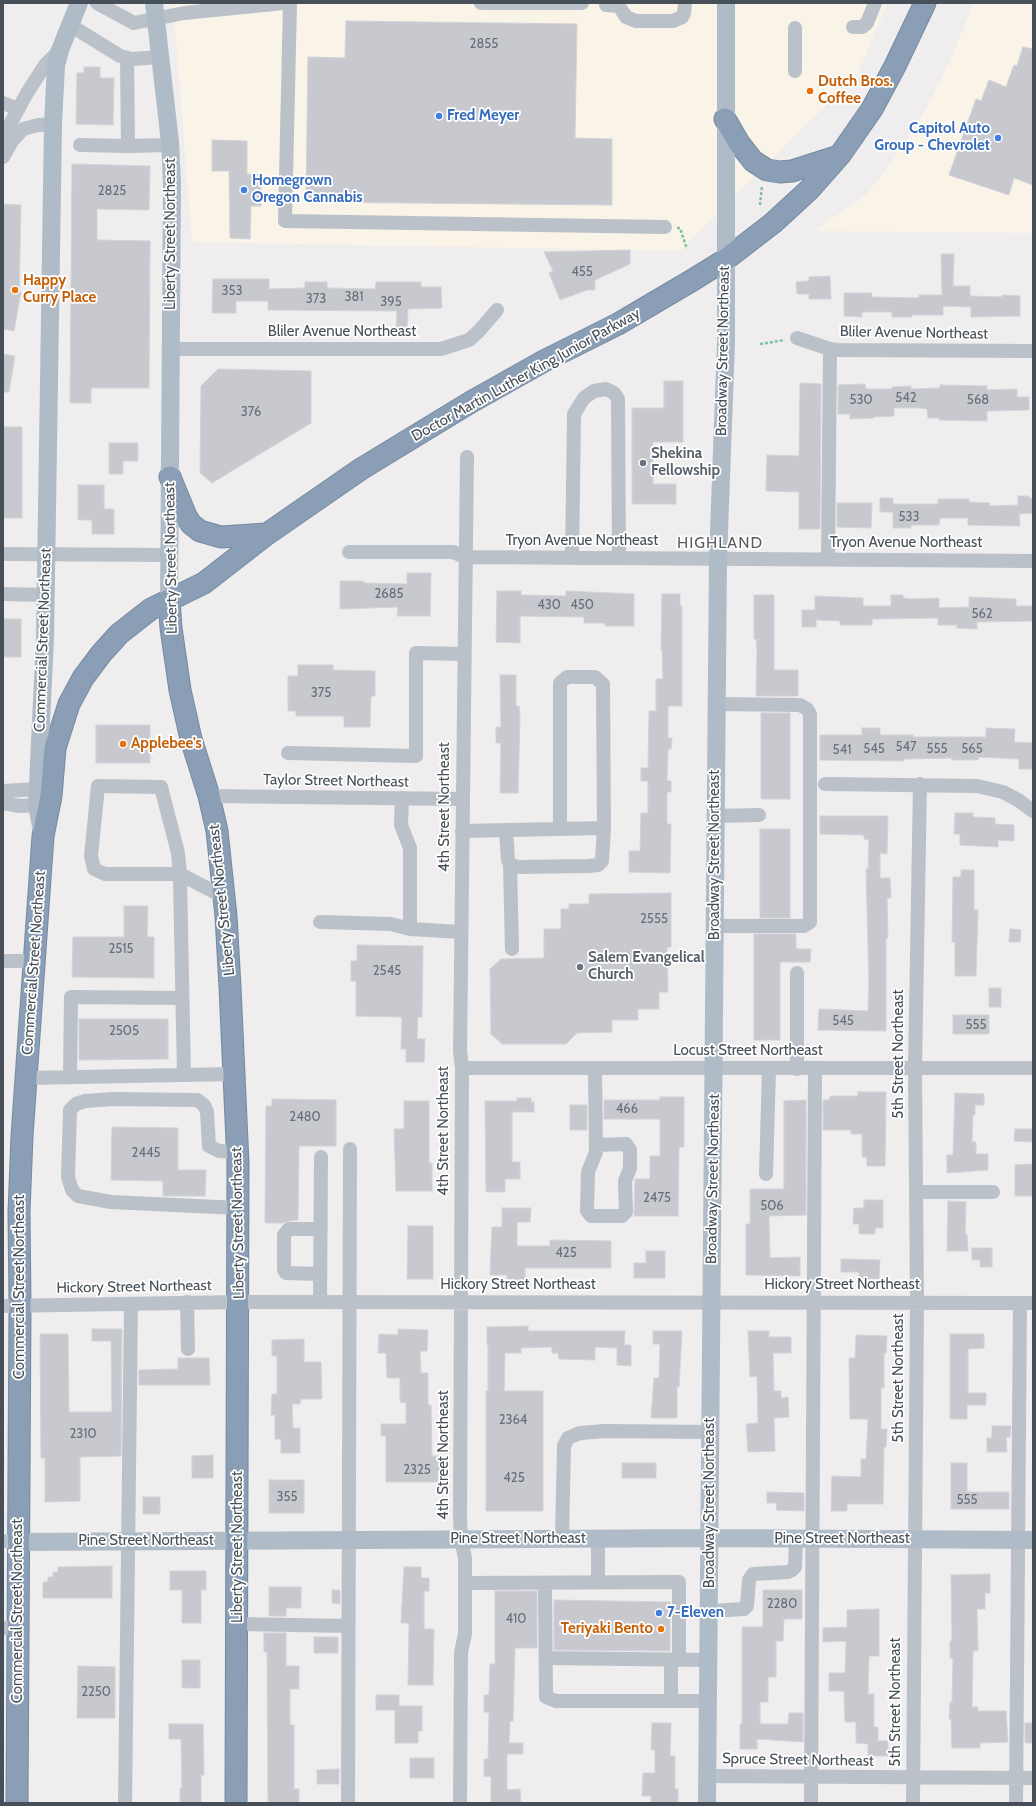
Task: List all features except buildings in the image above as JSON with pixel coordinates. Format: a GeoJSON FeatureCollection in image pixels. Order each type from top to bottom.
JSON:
{"type":"FeatureCollection","features":[{"type":"Feature","properties":{"kind":"highway","name":"Doctor Martin Luther King Junior Parkway"},"geometry":{"type":"LineString","coordinates":[[43,836],[51,796],[55,748],[69,704],[88,672],[120,634],[151,609],[204,583],[267,534],[361,469],[471,402],[544,361],[618,324],[725,260],[773,223],[805,194],[840,156],[872,109],[895,66],[925,3]]}},
{"type":"Feature","properties":{"kind":"highway"},"geometry":{"type":"LineString","coordinates":[[725,119],[753,161],[767,170],[780,172],[792,171],[840,156]]}},
{"type":"Feature","properties":{"kind":"highway"},"geometry":{"type":"LineString","coordinates":[[170,477],[186,516],[191,524],[200,531],[220,538],[267,534]]}},
{"type":"Feature","properties":{"kind":"highway","name":"Liberty Street Northeast"},"geometry":{"type":"LineString","coordinates":[[169,600],[171,628],[180,690],[191,739],[209,796],[220,852],[234,1074],[239,1208],[236,1803]]}},
{"type":"Feature","properties":{"kind":"highway","name":"Commercial Street Northeast"},"geometry":{"type":"LineString","coordinates":[[17,1803],[10,1628],[12,1306],[43,836]]}},
{"type":"Feature","properties":{"kind":"main road","name":"Commercial Street Northeast"},"geometry":{"type":"LineString","coordinates":[[43,836],[38,797],[46,554],[53,124],[55,79],[60,50],[78,3]]}},
{"type":"Feature","properties":{"kind":"main road","name":"Broadway Street Northeast"},"geometry":{"type":"LineString","coordinates":[[707,1803],[711,1538],[716,704],[718,558],[726,343],[726,3]]}},
{"type":"Feature","properties":{"kind":"main road","name":"Liberty Street Northeast"},"geometry":{"type":"LineString","coordinates":[[154,11],[170,145],[172,349],[169,600]]}},
{"type":"Feature","properties":{"kind":"main road","name":"Pine Street Northeast"},"geometry":{"type":"LineString","coordinates":[[10,1541],[711,1538],[1025,1540]]}},
{"type":"Feature","properties":{"kind":"street"},"geometry":{"type":"LineString","coordinates":[[97,3],[134,22],[154,11],[184,13],[284,3]]}},
{"type":"Feature","properties":{"kind":"street"},"geometry":{"type":"LineString","coordinates":[[290,3],[285,221],[665,228]]}},
{"type":"Feature","properties":{"kind":"street"},"geometry":{"type":"LineString","coordinates":[[481,3],[582,3]]}},
{"type":"Feature","properties":{"kind":"street"},"geometry":{"type":"LineString","coordinates":[[606,5],[619,6],[626,17],[636,21],[673,21],[682,17],[684,13],[684,3]]}},
{"type":"Feature","properties":{"kind":"street"},"geometry":{"type":"LineString","coordinates":[[853,27],[862,27],[867,24],[875,3]]}},
{"type":"Feature","properties":{"kind":"street"},"geometry":{"type":"LineString","coordinates":[[70,25],[106,48],[127,58],[160,57]]}},
{"type":"Feature","properties":{"kind":"street"},"geometry":{"type":"LineString","coordinates":[[795,28],[795,71]]}},
{"type":"Feature","properties":{"kind":"street"},"geometry":{"type":"LineString","coordinates":[[3,137],[44,65],[60,50]]}},
{"type":"Feature","properties":{"kind":"street"},"geometry":{"type":"LineString","coordinates":[[127,58],[128,146]]}},
{"type":"Feature","properties":{"kind":"street"},"geometry":{"type":"LineString","coordinates":[[3,103],[18,109]]}},
{"type":"Feature","properties":{"kind":"street"},"geometry":{"type":"LineString","coordinates":[[3,157],[12,141],[23,129],[38,125],[53,124]]}},
{"type":"Feature","properties":{"kind":"street"},"geometry":{"type":"LineString","coordinates":[[80,145],[170,145]]}},
{"type":"Feature","properties":{"kind":"street","name":"Bliler Avenue Northeast"},"geometry":{"type":"LineString","coordinates":[[172,349],[441,349],[469,340],[497,310]]}},
{"type":"Feature","properties":{"kind":"street","name":"Bliler Avenue Northeast"},"geometry":{"type":"LineString","coordinates":[[797,338],[830,349],[1033,351]]}},
{"type":"Feature","properties":{"kind":"street"},"geometry":{"type":"LineString","coordinates":[[828,559],[830,349]]}},
{"type":"Feature","properties":{"kind":"street"},"geometry":{"type":"LineString","coordinates":[[572,558],[574,414],[584,398],[594,391],[606,389],[614,394],[618,399],[619,558]]}},
{"type":"Feature","properties":{"kind":"street","name":"4th Street Northeast"},"geometry":{"type":"LineString","coordinates":[[460,1803],[461,1652],[465,1634],[465,1558],[461,1539],[462,1068],[460,1051],[467,457]]}},
{"type":"Feature","properties":{"kind":"street","name":"Tryon Avenue Northeast"},"geometry":{"type":"LineString","coordinates":[[349,552],[453,552],[465,557],[1033,561]]}},
{"type":"Feature","properties":{"kind":"street"},"geometry":{"type":"LineString","coordinates":[[3,554],[170,555]]}},
{"type":"Feature","properties":{"kind":"street"},"geometry":{"type":"LineString","coordinates":[[3,594],[45,595]]}},
{"type":"Feature","properties":{"kind":"street"},"geometry":{"type":"LineString","coordinates":[[288,753],[416,756],[416,653],[464,654]]}},
{"type":"Feature","properties":{"kind":"street"},"geometry":{"type":"LineString","coordinates":[[510,864],[517,867],[598,865],[602,861],[604,828],[602,684],[595,677],[567,676],[560,683],[560,829]]}},
{"type":"Feature","properties":{"kind":"street"},"geometry":{"type":"LineString","coordinates":[[715,926],[804,926],[810,922],[810,714],[807,709],[800,705],[716,704]]}},
{"type":"Feature","properties":{"kind":"street"},"geometry":{"type":"LineString","coordinates":[[825,784],[920,784],[977,786],[1003,792],[1018,800],[1033,811]]}},
{"type":"Feature","properties":{"kind":"street","name":"5th Street Northeast"},"geometry":{"type":"LineString","coordinates":[[913,1803],[917,1302],[916,1069],[920,784]]}},
{"type":"Feature","properties":{"kind":"street"},"geometry":{"type":"LineString","coordinates":[[184,1075],[180,874],[178,853],[161,787],[98,786],[91,856],[94,869],[105,874],[180,874],[224,897]]}},
{"type":"Feature","properties":{"kind":"street"},"geometry":{"type":"LineString","coordinates":[[3,791],[38,797]]}},
{"type":"Feature","properties":{"kind":"street","name":"Taylor Street Northeast"},"geometry":{"type":"LineString","coordinates":[[209,796],[462,799]]}},
{"type":"Feature","properties":{"kind":"street"},"geometry":{"type":"LineString","coordinates":[[3,803],[20,806],[38,797]]}},
{"type":"Feature","properties":{"kind":"street"},"geometry":{"type":"LineString","coordinates":[[402,798],[401,825],[410,848],[410,929]]}},
{"type":"Feature","properties":{"kind":"street"},"geometry":{"type":"LineString","coordinates":[[716,816],[759,815]]}},
{"type":"Feature","properties":{"kind":"street"},"geometry":{"type":"LineString","coordinates":[[462,831],[604,828]]}},
{"type":"Feature","properties":{"kind":"street"},"geometry":{"type":"LineString","coordinates":[[506,830],[508,860],[510,864],[512,949]]}},
{"type":"Feature","properties":{"kind":"street"},"geometry":{"type":"LineString","coordinates":[[320,922],[391,924],[410,929],[461,932]]}},
{"type":"Feature","properties":{"kind":"street"},"geometry":{"type":"LineString","coordinates":[[3,961],[34,961]]}},
{"type":"Feature","properties":{"kind":"street"},"geometry":{"type":"LineString","coordinates":[[797,973],[797,1069]]}},
{"type":"Feature","properties":{"kind":"street"},"geometry":{"type":"LineString","coordinates":[[70,1077],[71,997],[182,998]]}},
{"type":"Feature","properties":{"kind":"street","name":"Locust Street Northeast"},"geometry":{"type":"LineString","coordinates":[[462,1068],[1033,1068]]}},
{"type":"Feature","properties":{"kind":"street"},"geometry":{"type":"LineString","coordinates":[[595,1068],[596,1144],[595,1156],[588,1172],[588,1214],[591,1216],[622,1216],[626,1212],[625,1181],[630,1168],[630,1150],[626,1144],[596,1144]]}},
{"type":"Feature","properties":{"kind":"street"},"geometry":{"type":"LineString","coordinates":[[766,1174],[769,1069]]}},
{"type":"Feature","properties":{"kind":"street"},"geometry":{"type":"LineString","coordinates":[[811,1803],[814,1567],[815,1069]]}},
{"type":"Feature","properties":{"kind":"street"},"geometry":{"type":"LineString","coordinates":[[26,1078],[234,1074]]}},
{"type":"Feature","properties":{"kind":"street"},"geometry":{"type":"LineString","coordinates":[[238,1152],[218,1151],[209,1146],[207,1112],[204,1105],[197,1100],[91,1100],[76,1104],[70,1110],[68,1177],[72,1190],[78,1196],[111,1202],[239,1208]]}},
{"type":"Feature","properties":{"kind":"street"},"geometry":{"type":"LineString","coordinates":[[348,1803],[350,1150]]}},
{"type":"Feature","properties":{"kind":"street"},"geometry":{"type":"LineString","coordinates":[[320,1302],[321,1156]]}},
{"type":"Feature","properties":{"kind":"street"},"geometry":{"type":"LineString","coordinates":[[916,1192],[993,1192]]}},
{"type":"Feature","properties":{"kind":"street"},"geometry":{"type":"LineString","coordinates":[[320,1274],[286,1273],[284,1270],[284,1235],[289,1229],[321,1229]]}},
{"type":"Feature","properties":{"kind":"street"},"geometry":{"type":"LineString","coordinates":[[187,1302],[188,1349]]}},
{"type":"Feature","properties":{"kind":"street","name":"Hickory Street Northeast"},"geometry":{"type":"LineString","coordinates":[[12,1306],[187,1302],[1027,1303]]}},
{"type":"Feature","properties":{"kind":"street"},"geometry":{"type":"LineString","coordinates":[[1016,1803],[1025,1540],[1027,1303]]}},
{"type":"Feature","properties":{"kind":"street"},"geometry":{"type":"LineString","coordinates":[[125,1803],[131,1304]]}},
{"type":"Feature","properties":{"kind":"street"},"geometry":{"type":"LineString","coordinates":[[562,1539],[564,1446],[568,1438],[580,1432],[711,1432]]}},
{"type":"Feature","properties":{"kind":"street"},"geometry":{"type":"LineString","coordinates":[[598,1539],[598,1582]]}},
{"type":"Feature","properties":{"kind":"street"},"geometry":{"type":"LineString","coordinates":[[795,1567],[796,1539]]}},
{"type":"Feature","properties":{"kind":"street"},"geometry":{"type":"LineString","coordinates":[[710,1611],[744,1609],[747,1606],[748,1580],[753,1574],[788,1572],[795,1567],[814,1567]]}},
{"type":"Feature","properties":{"kind":"street"},"geometry":{"type":"LineString","coordinates":[[465,1583],[680,1582],[671,1701]]}},
{"type":"Feature","properties":{"kind":"street"},"geometry":{"type":"LineString","coordinates":[[545,1583],[546,1697],[556,1701],[709,1701]]}},
{"type":"Feature","properties":{"kind":"street"},"geometry":{"type":"LineString","coordinates":[[238,1624],[348,1626]]}},
{"type":"Feature","properties":{"kind":"street"},"geometry":{"type":"LineString","coordinates":[[546,1658],[709,1660]]}},
{"type":"Feature","properties":{"kind":"street","name":"Spruce Street Northeast"},"geometry":{"type":"LineString","coordinates":[[707,1776],[1033,1778]]}},
{"type":"Feature","properties":{"kind":"path"},"geometry":{"type":"LineString","coordinates":[[760,205],[763,182]]}},
{"type":"Feature","properties":{"kind":"path"},"geometry":{"type":"LineString","coordinates":[[665,228],[680,228],[687,249]]}},
{"type":"Feature","properties":{"kind":"path"},"geometry":{"type":"LineString","coordinates":[[760,344],[797,338]]}},
{"type":"Feature","properties":{"kind":"shaded area"},"geometry":{"type":"Polygon","coordinates":[[[173,3],[888,3],[857,75],[679,251],[192,242],[173,3]]]}},
{"type":"Feature","properties":{"kind":"shaded area"},"geometry":{"type":"Polygon","coordinates":[[[974,3],[1033,3],[1033,233],[814,231],[866,195],[886,170],[909,137],[932,98],[949,63],[974,3]]]}},
{"type":"Feature","properties":{"kind":"place","name":"Dutch Bros. Coffee"},"geometry":{"type":"Point","coordinates":[810,91]}},
{"type":"Feature","properties":{"kind":"place","name":"Fred Meyer"},"geometry":{"type":"Point","coordinates":[439,116]}},
{"type":"Feature","properties":{"kind":"place","name":"Capitol Auto Group - Chevrolet"},"geometry":{"type":"Point","coordinates":[998,138]}},
{"type":"Feature","properties":{"kind":"place","name":"Homegrown Oregon Cannabis"},"geometry":{"type":"Point","coordinates":[244,190]}},
{"type":"Feature","properties":{"kind":"place","name":"Happy Curry Place"},"geometry":{"type":"Point","coordinates":[15,290]}},
{"type":"Feature","properties":{"kind":"place","name":"Shekina Fellowship"},"geometry":{"type":"Point","coordinates":[643,463]}},
{"type":"Feature","properties":{"kind":"place","name":"Applebee's"},"geometry":{"type":"Point","coordinates":[123,744]}},
{"type":"Feature","properties":{"kind":"place","name":"Salem Evangelical Church"},"geometry":{"type":"Point","coordinates":[580,967]}},
{"type":"Feature","properties":{"kind":"place","name":"7-Eleven"},"geometry":{"type":"Point","coordinates":[659,1613]}},
{"type":"Feature","properties":{"kind":"place","name":"Teriyaki Bento"},"geometry":{"type":"Point","coordinates":[661,1629]}},
{"type":"Feature","properties":{"kind":"district","name":"HIGHLAND"},"geometry":{"type":"Point","coordinates":[720,543]}}]}
